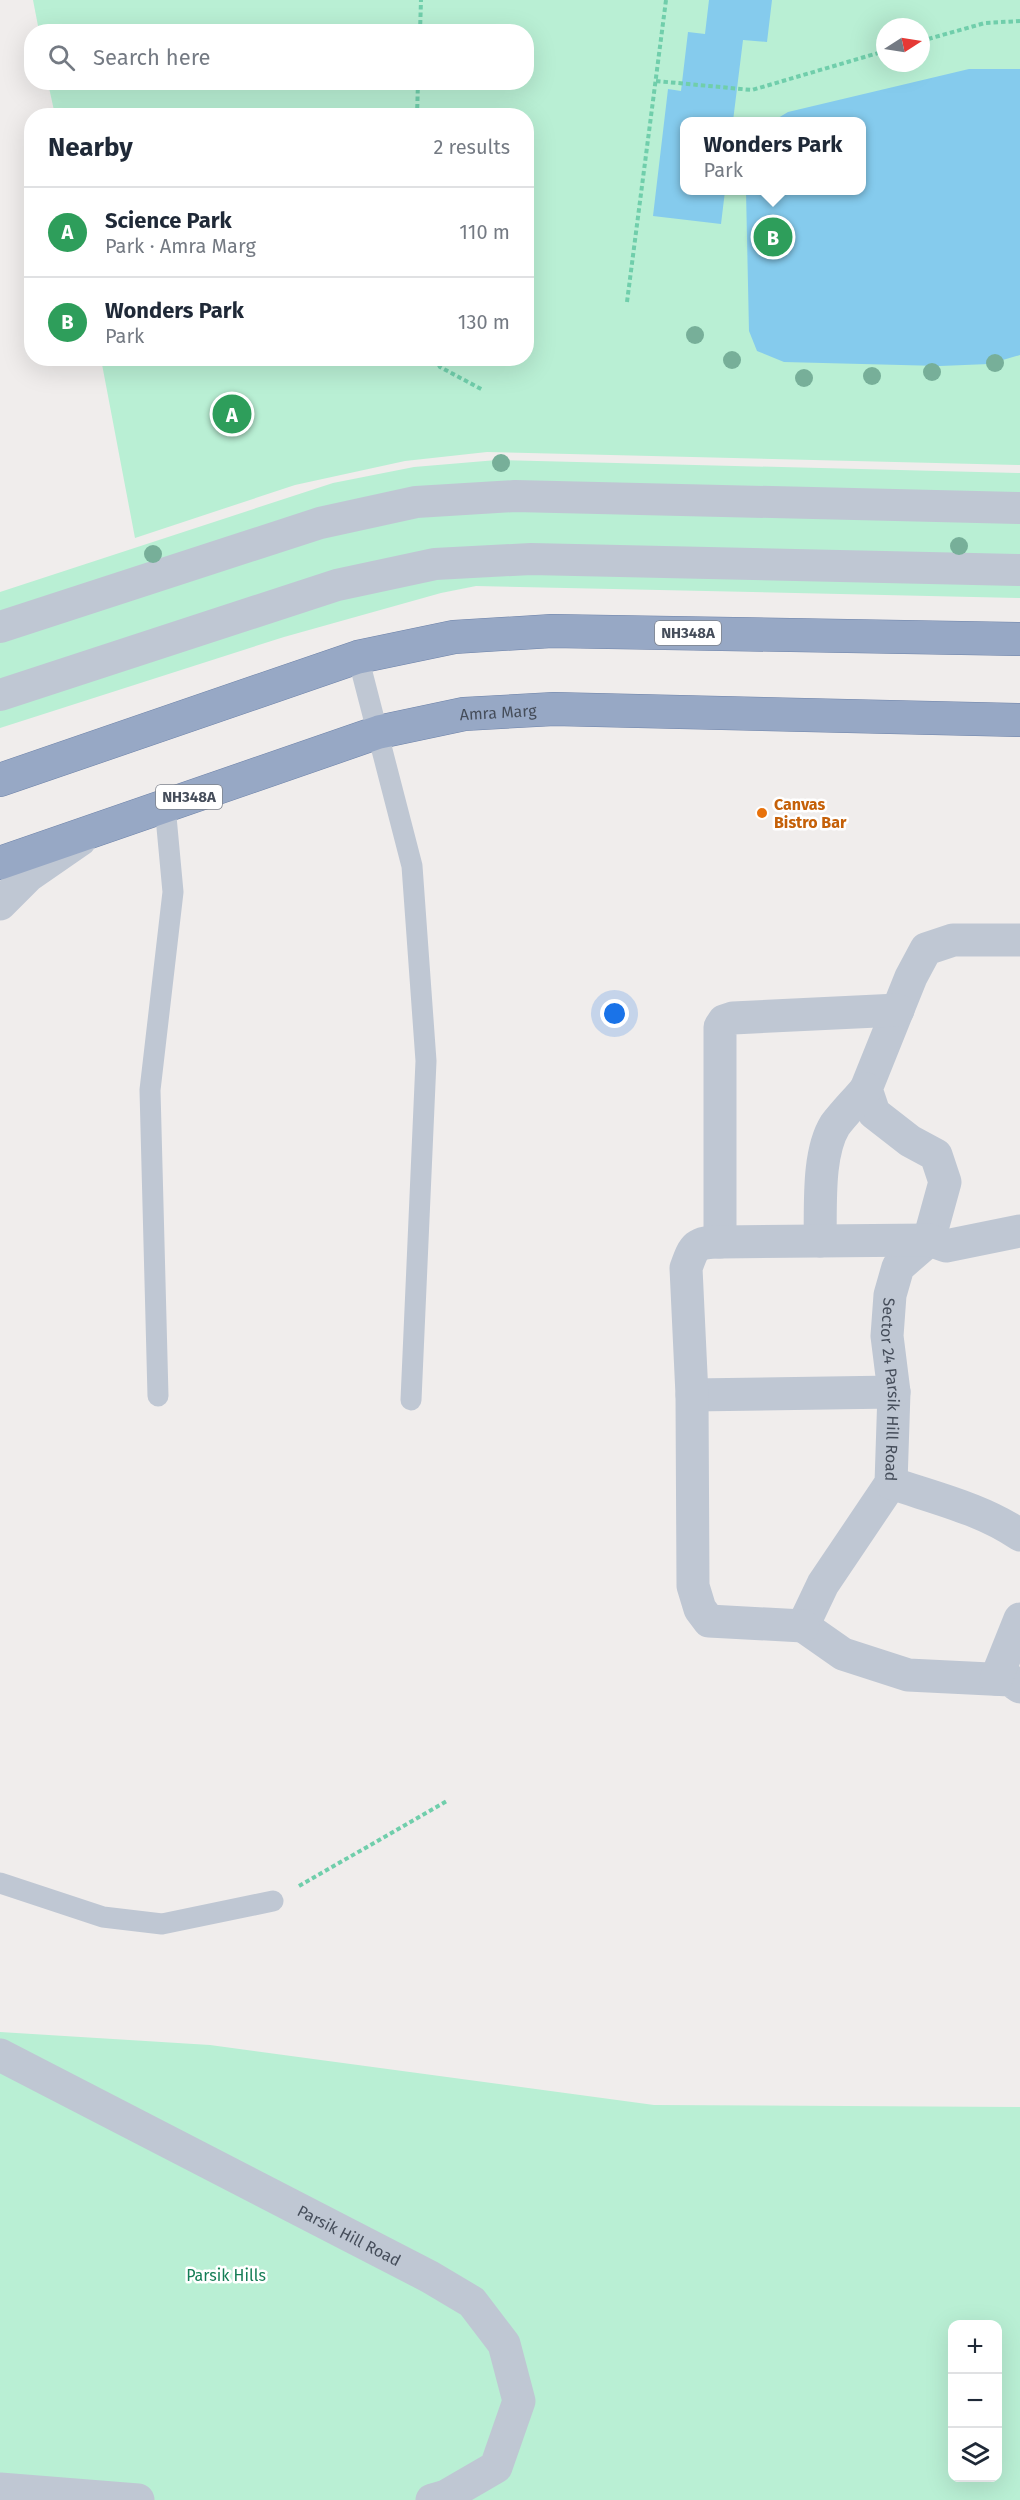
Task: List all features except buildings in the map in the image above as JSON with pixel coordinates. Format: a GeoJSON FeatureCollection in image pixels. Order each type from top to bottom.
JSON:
{"type":"FeatureCollection","features":[{"type":"Feature","properties":{"kind":"highway","name":"NH348A"},"geometry":{"type":"LineString","coordinates":[[0,780],[358,657],[454,637],[552,631],[1020,639]]}},
{"type":"Feature","properties":{"kind":"highway","name":"Amra Marg"},"geometry":{"type":"LineString","coordinates":[[0,863],[379,732],[464,714],[554,709],[1020,720]]}},
{"type":"Feature","properties":{"kind":"street"},"geometry":{"type":"LineString","coordinates":[[0,627],[320,522],[416,502],[515,496],[1020,508]]}},
{"type":"Feature","properties":{"kind":"street"},"geometry":{"type":"LineString","coordinates":[[0,695],[337,585],[435,564],[531,559],[1020,570]]}},
{"type":"Feature","properties":{"kind":"street"},"geometry":{"type":"LineString","coordinates":[[0,904],[28,876],[96,829]]}},
{"type":"Feature","properties":{"kind":"street"},"geometry":{"type":"LineString","coordinates":[[820,1241],[821,1192],[826,1152],[834,1127],[866,1089],[926,949],[953,940],[1020,940]]}},
{"type":"Feature","properties":{"kind":"street"},"geometry":{"type":"LineString","coordinates":[[720,1242],[720,1027],[724,1021],[733,1018],[898,1010]]}},
{"type":"Feature","properties":{"kind":"street"},"geometry":{"type":"LineString","coordinates":[[866,1089],[874,1113],[910,1141],[936,1155],[945,1182],[928,1239]]}},
{"type":"Feature","properties":{"kind":"street"},"geometry":{"type":"LineString","coordinates":[[1020,1231],[946,1246],[928,1239],[702,1242],[693,1249],[686,1268],[692,1395],[693,1586],[700,1609],[709,1622],[803,1626],[843,1654],[908,1675],[1008,1683],[1020,1619]]}},
{"type":"Feature","properties":{"kind":"street","name":"Sector 24 Parsik Hill Road"},"geometry":{"type":"LineString","coordinates":[[803,1626],[824,1584],[891,1483],[894,1392],[887,1336],[890,1294],[898,1267],[928,1239]]}},
{"type":"Feature","properties":{"kind":"street"},"geometry":{"type":"LineString","coordinates":[[692,1395],[894,1392]]}},
{"type":"Feature","properties":{"kind":"street"},"geometry":{"type":"LineString","coordinates":[[891,1483],[977,1512],[1001,1522],[1020,1535]]}},
{"type":"Feature","properties":{"kind":"street","name":"Parsik Hill Road"},"geometry":{"type":"LineString","coordinates":[[0,2055],[430,2277],[472,2302],[504,2344],[519,2401],[496,2467],[446,2496],[432,2500]]}},
{"type":"Feature","properties":{"kind":"street"},"geometry":{"type":"LineString","coordinates":[[0,2489],[138,2500]]}},
{"type":"Feature","properties":{"kind":"lane"},"geometry":{"type":"LineString","coordinates":[[358,657],[412,866],[426,1061],[411,1400]]}},
{"type":"Feature","properties":{"kind":"lane"},"geometry":{"type":"LineString","coordinates":[[158,1396],[150,1090],[173,892],[165,806]]}},
{"type":"Feature","properties":{"kind":"lane"},"geometry":{"type":"LineString","coordinates":[[0,1883],[103,1917],[162,1924],[273,1901]]}},
{"type":"Feature","properties":{"kind":"path"},"geometry":{"type":"LineString","coordinates":[[420,24],[421,0]]}},
{"type":"Feature","properties":{"kind":"path"},"geometry":{"type":"LineString","coordinates":[[627,302],[666,0]]}},
{"type":"Feature","properties":{"kind":"path"},"geometry":{"type":"LineString","coordinates":[[930,38],[984,23],[1020,21]]}},
{"type":"Feature","properties":{"kind":"path"},"geometry":{"type":"LineString","coordinates":[[656,81],[752,90],[876,54]]}},
{"type":"Feature","properties":{"kind":"path"},"geometry":{"type":"LineString","coordinates":[[417,108],[418,90]]}},
{"type":"Feature","properties":{"kind":"path"},"geometry":{"type":"LineString","coordinates":[[439,366],[483,390]]}},
{"type":"Feature","properties":{"kind":"path"},"geometry":{"type":"LineString","coordinates":[[273,1901],[447,1801]]}},
{"type":"Feature","properties":{"kind":"green space"},"geometry":{"type":"Polygon","coordinates":[[[33,0],[1020,0],[1020,465],[487,452],[405,461],[295,485],[135,538],[102,366],[534,366],[534,108],[53,108],[50,90],[534,90],[534,24],[38,24],[33,0]]]}},
{"type":"Feature","properties":{"kind":"green space"},"geometry":{"type":"Polygon","coordinates":[[[497,460],[1020,473],[1020,598],[476,586],[441,593],[284,637],[0,728],[0,592],[333,483],[414,467],[497,460]]]}},
{"type":"Feature","properties":{"kind":"green space","name":"Parsik Hills"},"geometry":{"type":"Polygon","coordinates":[[[0,2032],[210,2045],[654,2105],[1020,2107],[1020,2500],[0,2500],[0,2032]]]}},
{"type":"Feature","properties":{"kind":"water"},"geometry":{"type":"Polygon","coordinates":[[[709,0],[772,0],[767,42],[743,40],[733,117],[680,117],[680,195],[725,195],[721,224],[653,216],[668,89],[681,91],[688,32],[705,34],[709,0]]]}},
{"type":"Feature","properties":{"kind":"water"},"geometry":{"type":"Polygon","coordinates":[[[969,69],[1020,69],[1020,355],[989,364],[940,366],[784,362],[757,351],[749,331],[746,195],[866,195],[866,117],[780,117],[788,112],[969,69]]]}},
{"type":"Feature","properties":{"kind":"place","name":"Wonders Park"},"geometry":{"type":"Point","coordinates":[773,237]}},
{"type":"Feature","properties":{"kind":"place","name":"Science Park"},"geometry":{"type":"Point","coordinates":[232,414]}},
{"type":"Feature","properties":{"kind":"place","name":"Canvas Bistro Bar"},"geometry":{"type":"Point","coordinates":[762,813]}}]}
